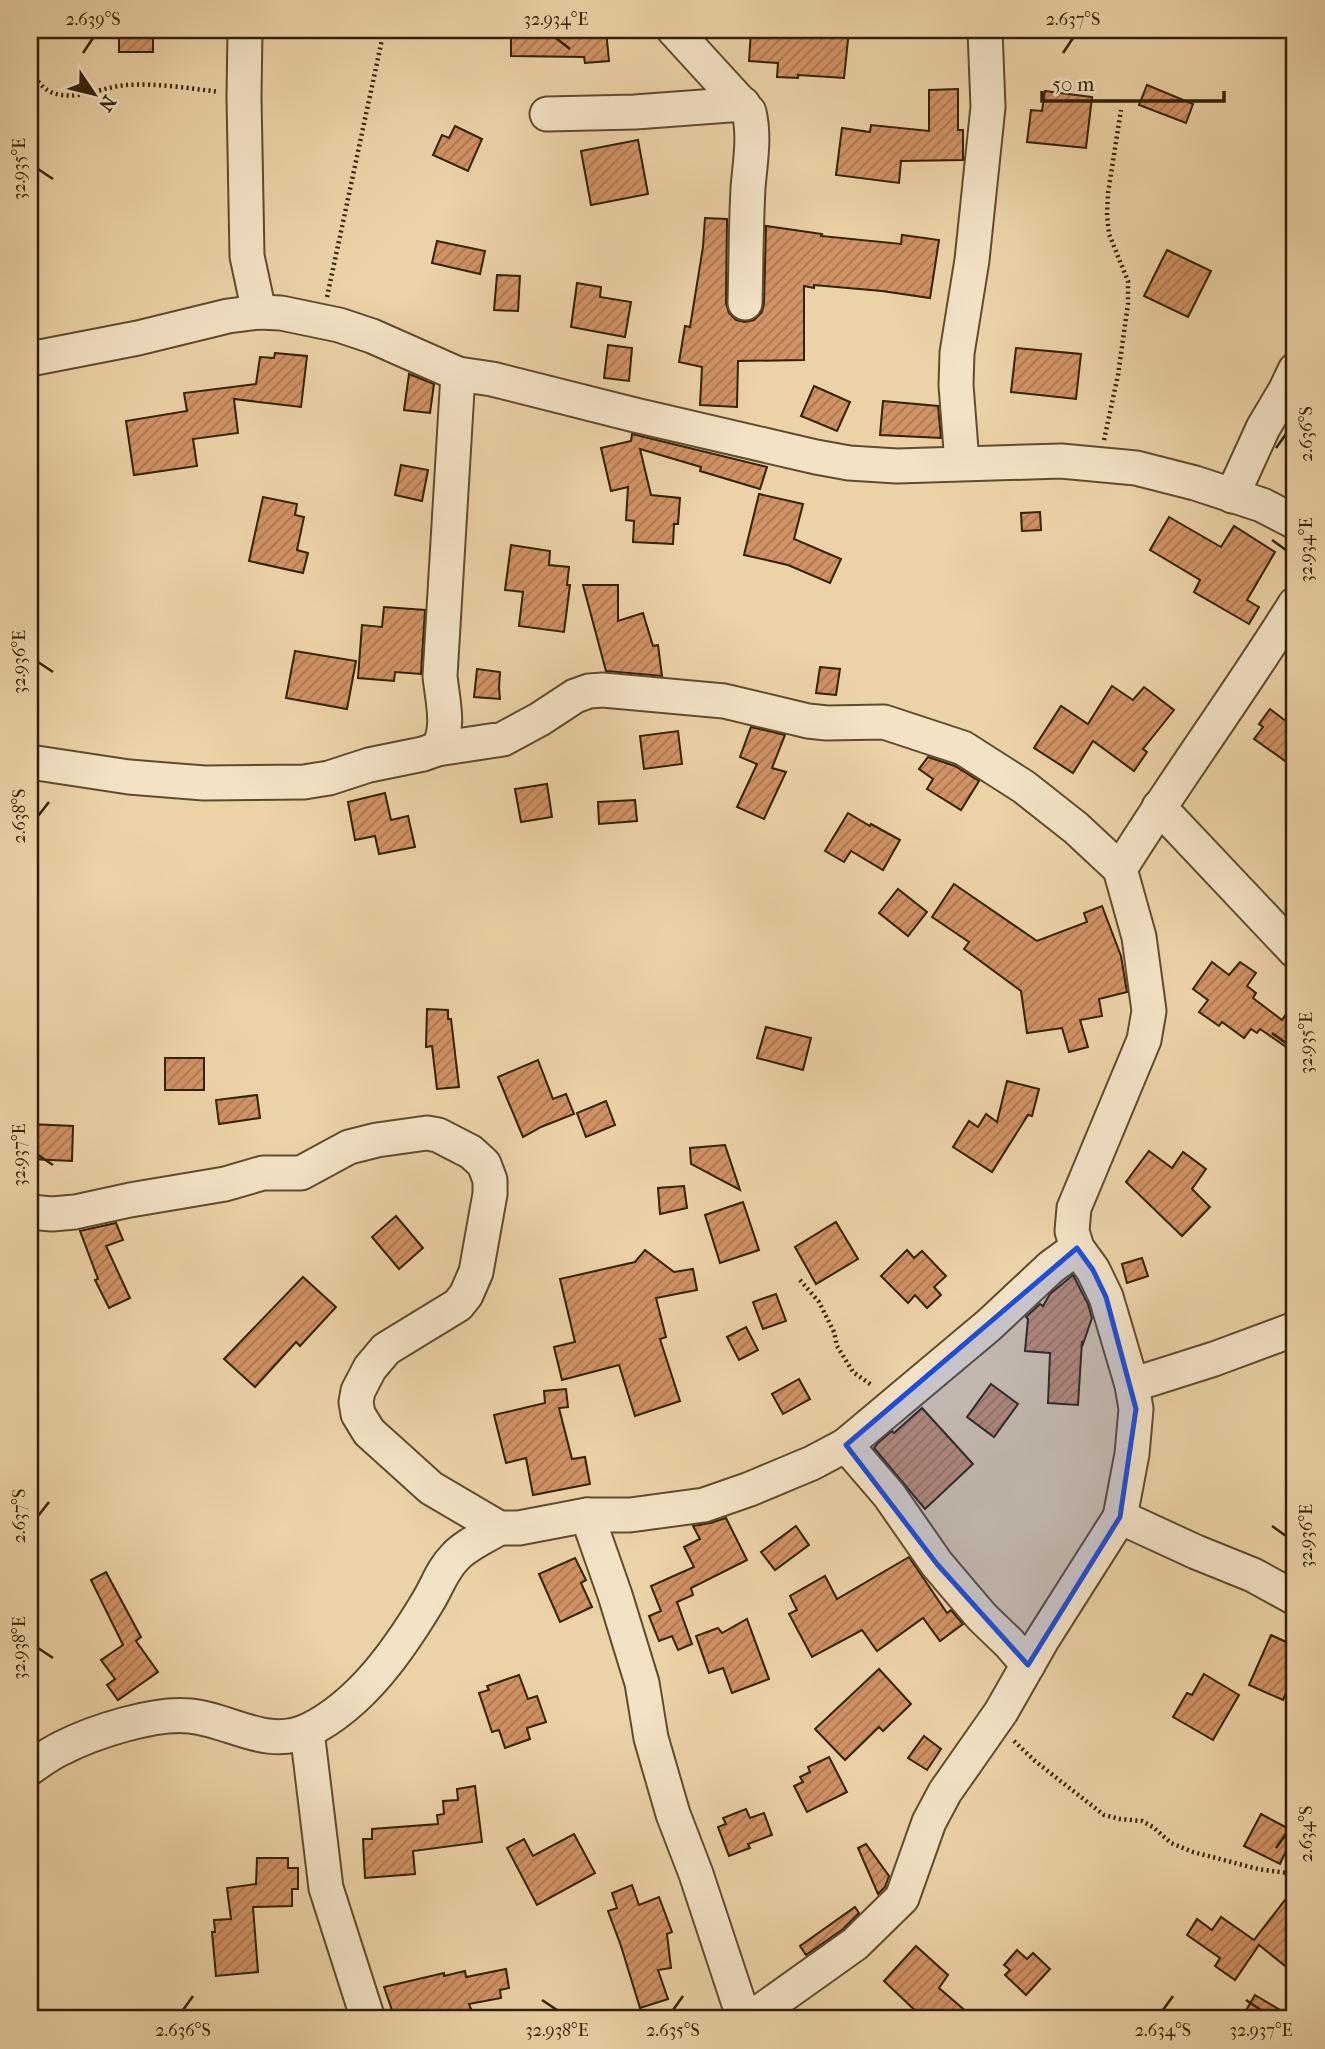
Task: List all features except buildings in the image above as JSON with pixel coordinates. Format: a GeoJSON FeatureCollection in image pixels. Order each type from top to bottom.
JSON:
{"type":"FeatureCollection","features":[{"type":"Feature","properties":{"kind":"street"},"geometry":{"type":"LineString","coordinates":[[245,30],[247,256],[259,312]]}},
{"type":"Feature","properties":{"kind":"street"},"geometry":{"type":"LineString","coordinates":[[674,30],[749,112],[751,122],[745,303]]}},
{"type":"Feature","properties":{"kind":"street"},"geometry":{"type":"LineString","coordinates":[[962,463],[956,385],[957,353],[970,272],[987,120],[985,30]]}},
{"type":"Feature","properties":{"kind":"street"},"geometry":{"type":"LineString","coordinates":[[547,114],[635,112],[743,104]]}},
{"type":"Feature","properties":{"kind":"street"},"geometry":{"type":"LineString","coordinates":[[30,359],[138,338],[228,316],[259,312],[281,313],[372,336],[458,374],[492,379],[635,415],[849,463],[897,466],[1061,461],[1136,468],[1195,483],[1262,505],[1295,522]]}},
{"type":"Feature","properties":{"kind":"street"},"geometry":{"type":"LineString","coordinates":[[1233,496],[1264,428],[1295,370]]}},
{"type":"Feature","properties":{"kind":"street"},"geometry":{"type":"LineString","coordinates":[[437,749],[443,737],[440,676],[458,374]]}},
{"type":"Feature","properties":{"kind":"street"},"geometry":{"type":"LineString","coordinates":[[1120,869],[1295,604]]}},
{"type":"Feature","properties":{"kind":"street"},"geometry":{"type":"LineString","coordinates":[[30,762],[129,777],[204,783],[304,782],[329,778],[369,765],[437,749],[503,739],[575,696],[596,690],[724,701],[818,722],[884,722],[963,748],[1024,787],[1076,828],[1120,869],[1139,937],[1149,1010],[1144,1040],[1073,1208],[1072,1231],[1077,1248],[1093,1270],[1106,1297],[1132,1385],[1136,1409],[1132,1454],[1120,1517],[1001,1712],[945,1792],[929,1822],[902,1898],[855,1944],[761,2011],[755,2019]]}},
{"type":"Feature","properties":{"kind":"street"},"geometry":{"type":"LineString","coordinates":[[1159,807],[1295,951]]}},
{"type":"Feature","properties":{"kind":"street"},"geometry":{"type":"LineString","coordinates":[[30,1212],[75,1212],[225,1184],[263,1173],[301,1173],[349,1147],[427,1133],[447,1138],[471,1152],[488,1171],[490,1194],[476,1272],[466,1295],[458,1305],[386,1349],[370,1368],[358,1391],[356,1402],[358,1414],[369,1432],[431,1488],[499,1528],[519,1528],[587,1515],[630,1515],[704,1505],[812,1463],[846,1445],[989,1325],[1051,1267],[1077,1248]]}},
{"type":"Feature","properties":{"kind":"street"},"geometry":{"type":"LineString","coordinates":[[1132,1385],[1295,1329]]}},
{"type":"Feature","properties":{"kind":"street"},"geometry":{"type":"LineString","coordinates":[[846,1445],[889,1495],[937,1564],[1028,1665]]}},
{"type":"Feature","properties":{"kind":"street"},"geometry":{"type":"LineString","coordinates":[[587,1515],[642,1683],[651,1738],[673,1814],[744,2019]]}},
{"type":"Feature","properties":{"kind":"street"},"geometry":{"type":"LineString","coordinates":[[1120,1517],[1253,1575],[1295,1598]]}},
{"type":"Feature","properties":{"kind":"street"},"geometry":{"type":"LineString","coordinates":[[30,1768],[59,1749],[85,1738],[147,1719],[177,1715],[201,1717],[245,1732],[279,1738],[307,1731],[342,1710],[376,1677],[428,1602],[444,1571],[456,1555],[499,1528]]}},
{"type":"Feature","properties":{"kind":"street"},"geometry":{"type":"LineString","coordinates":[[307,1731],[326,1888],[368,2019]]}},
{"type":"Feature","properties":{"kind":"path"},"geometry":{"type":"LineString","coordinates":[[320,321],[384,30]]}},
{"type":"Feature","properties":{"kind":"path"},"geometry":{"type":"LineString","coordinates":[[30,68],[34,78],[45,90],[60,95],[85,94],[127,85],[207,90],[244,97]]}},
{"type":"Feature","properties":{"kind":"path"},"geometry":{"type":"LineString","coordinates":[[1098,464],[1118,375],[1128,304],[1128,281],[1108,234],[1107,215],[1121,110]]}},
{"type":"Feature","properties":{"kind":"path"},"geometry":{"type":"LineString","coordinates":[[800,1280],[819,1302],[834,1332],[837,1346],[853,1373],[895,1403]]}},
{"type":"Feature","properties":{"kind":"path"},"geometry":{"type":"LineString","coordinates":[[1001,1712],[1010,1737],[1017,1745],[1104,1815],[1142,1821],[1171,1843],[1193,1852],[1258,1869],[1295,1874]]}},
{"type":"Feature","properties":{"kind":"highlighted area"},"geometry":{"type":"Polygon","coordinates":[[[1077,1248],[1093,1270],[1106,1297],[1136,1409],[1120,1517],[1028,1665],[937,1564],[846,1445],[1077,1248]]]}}]}
